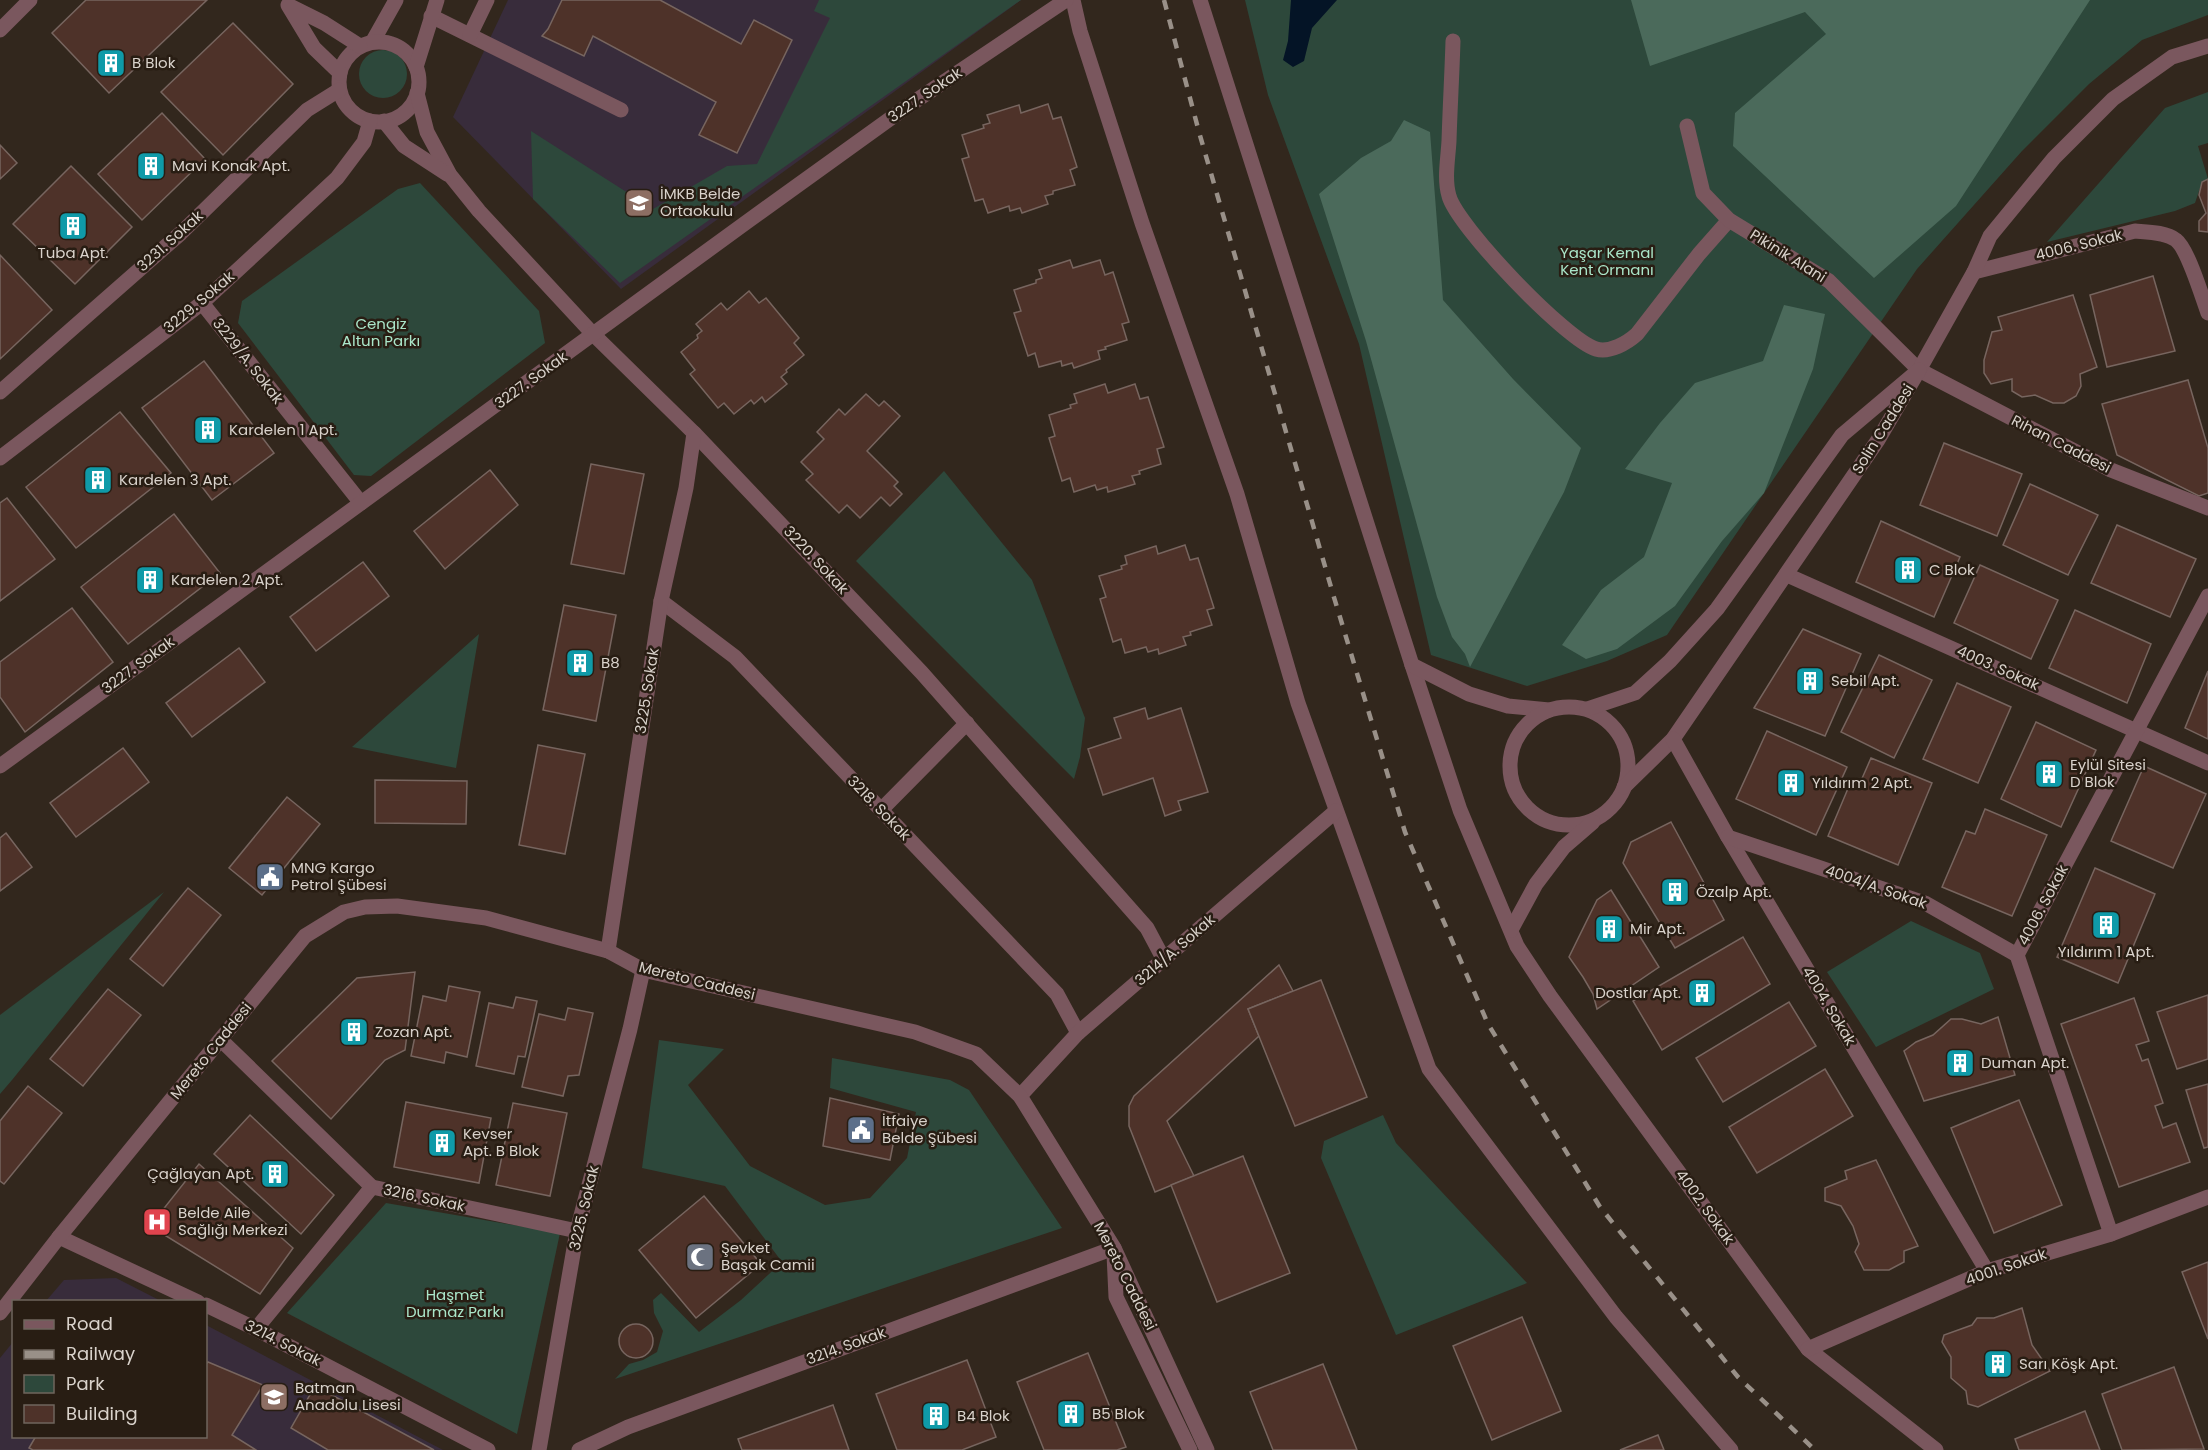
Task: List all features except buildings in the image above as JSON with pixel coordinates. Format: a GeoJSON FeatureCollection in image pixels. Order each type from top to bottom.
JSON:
{"type":"FeatureCollection","features":[{"type":"Feature","properties":{"kind":"street"},"geometry":{"type":"LineString","coordinates":[[0,30],[30,0]]}},
{"type":"Feature","properties":{"kind":"street"},"geometry":{"type":"LineString","coordinates":[[367,44],[396,0]]}},
{"type":"Feature","properties":{"kind":"street"},"geometry":{"type":"LineString","coordinates":[[416,67],[437,0]]}},
{"type":"Feature","properties":{"kind":"street"},"geometry":{"type":"LineString","coordinates":[[470,35],[487,0]]}},
{"type":"Feature","properties":{"kind":"street","name":"3227. Sokak"},"geometry":{"type":"LineString","coordinates":[[0,766],[905,108],[1066,0]]}},
{"type":"Feature","properties":{"kind":"street"},"geometry":{"type":"LineString","coordinates":[[1073,0],[1080,31],[1142,223],[1237,494],[1298,703],[1430,1069],[1616,1317],[1731,1450]]}},
{"type":"Feature","properties":{"kind":"street","name":"4002. Sokak"},"geometry":{"type":"LineString","coordinates":[[1200,0],[1460,810],[1517,946],[1550,996],[1808,1349],[1936,1450]]}},
{"type":"Feature","properties":{"kind":"street"},"geometry":{"type":"LineString","coordinates":[[286,2],[367,44]]}},
{"type":"Feature","properties":{"kind":"street"},"geometry":{"type":"LineString","coordinates":[[286,2],[314,48],[340,72]]}},
{"type":"Feature","properties":{"kind":"street"},"geometry":{"type":"LineString","coordinates":[[431,16],[621,110]]}},
{"type":"Feature","properties":{"kind":"street"},"geometry":{"type":"LineString","coordinates":[[1453,41],[1447,180],[1453,206],[1485,250],[1574,336],[1596,349],[1606,349],[1628,342],[1637,334],[1699,254],[1729,220]]}},
{"type":"Feature","properties":{"kind":"street"},"geometry":{"type":"LineString","coordinates":[[377,121],[402,115],[411,105],[417,93],[419,80],[416,67],[409,55],[399,47],[387,42],[367,44],[350,54],[340,72],[339,90],[344,103],[353,113],[377,121],[404,146],[450,175]]}},
{"type":"Feature","properties":{"kind":"street"},"geometry":{"type":"LineString","coordinates":[[1919,370],[1974,272],[1990,236],[2054,158],[2105,108],[2172,57],[2208,46]]}},
{"type":"Feature","properties":{"kind":"street","name":"3231. Sokak"},"geometry":{"type":"LineString","coordinates":[[0,392],[181,233],[307,110],[339,90]]}},
{"type":"Feature","properties":{"kind":"street"},"geometry":{"type":"LineString","coordinates":[[417,93],[427,132],[450,175]]}},
{"type":"Feature","properties":{"kind":"street","name":"3229. Sokak"},"geometry":{"type":"LineString","coordinates":[[1,455],[202,303],[337,178],[377,121]]}},
{"type":"Feature","properties":{"kind":"street","name":"Pikinik Alani"},"geometry":{"type":"LineString","coordinates":[[1687,126],[1703,193],[1729,220],[1829,281],[1919,370]]}},
{"type":"Feature","properties":{"kind":"street","name":"3220. Sokak"},"geometry":{"type":"LineString","coordinates":[[450,175],[479,211],[593,334],[694,433],[922,673],[1147,928],[1164,960]]}},
{"type":"Feature","properties":{"kind":"street","name":"4006. Sokak"},"geometry":{"type":"LineString","coordinates":[[1974,272],[2135,231],[2161,234],[2176,239],[2186,253],[2208,313]]}},
{"type":"Feature","properties":{"kind":"street","name":"3229/A. Sokak"},"geometry":{"type":"LineString","coordinates":[[202,303],[361,503]]}},
{"type":"Feature","properties":{"kind":"street","name":"Rıhan Caddesi"},"geometry":{"type":"LineString","coordinates":[[1919,370],[2111,470],[2208,508]]}},
{"type":"Feature","properties":{"kind":"street","name":"Solin Caddesi"},"geometry":{"type":"LineString","coordinates":[[1624,788],[1672,739],[1878,440],[1919,370]]}},
{"type":"Feature","properties":{"kind":"street","name":"Solin Caddesi"},"geometry":{"type":"LineString","coordinates":[[1587,710],[1635,693],[1670,661],[1718,609],[1842,435],[1919,370]]}},
{"type":"Feature","properties":{"kind":"street","name":"3225. Sokak"},"geometry":{"type":"LineString","coordinates":[[608,951],[661,601],[686,488],[694,433]]}},
{"type":"Feature","properties":{"kind":"street","name":"4003. Sokak"},"geometry":{"type":"LineString","coordinates":[[1787,575],[2137,729],[2208,763]]}},
{"type":"Feature","properties":{"kind":"street","name":"4006. Sokak"},"geometry":{"type":"LineString","coordinates":[[2111,1234],[2017,955],[2208,596]]}},
{"type":"Feature","properties":{"kind":"street","name":"3218. Sokak"},"geometry":{"type":"LineString","coordinates":[[661,601],[735,657],[1057,994],[1078,1033]]}},
{"type":"Feature","properties":{"kind":"street"},"geometry":{"type":"LineString","coordinates":[[1412,665],[1469,694],[1508,706],[1549,710],[1568,707],[1587,710],[1604,718],[1617,732],[1626,750],[1628,769],[1624,788],[1614,804],[1564,847],[1536,884],[1511,930]]}},
{"type":"Feature","properties":{"kind":"street"},"geometry":{"type":"LineString","coordinates":[[1549,710],[1532,720],[1519,734],[1511,753],[1510,772],[1515,791],[1527,807],[1542,819],[1561,824],[1580,824],[1599,817]]}},
{"type":"Feature","properties":{"kind":"street"},"geometry":{"type":"LineString","coordinates":[[881,810],[967,723]]}},
{"type":"Feature","properties":{"kind":"street","name":"4004. Sokak"},"geometry":{"type":"LineString","coordinates":[[1672,739],[1987,1271]]}},
{"type":"Feature","properties":{"kind":"street","name":"3214/A. Sokak"},"geometry":{"type":"LineString","coordinates":[[1020,1096],[1078,1033],[1336,811]]}},
{"type":"Feature","properties":{"kind":"street","name":"4004/A. Sokak"},"geometry":{"type":"LineString","coordinates":[[1728,837],[1925,903],[2017,955]]}},
{"type":"Feature","properties":{"kind":"street","name":"Mereto Caddesi"},"geometry":{"type":"LineString","coordinates":[[0,1313],[59,1237],[305,936],[344,912],[365,907],[397,906],[486,918],[608,951],[643,970],[915,1032],[976,1054],[1020,1096],[1114,1248],[1200,1449]]}},
{"type":"Feature","properties":{"kind":"street","name":"3225. Sokak"},"geometry":{"type":"LineString","coordinates":[[539,1450],[577,1231],[630,1029],[643,970]]}},
{"type":"Feature","properties":{"kind":"street","name":"3216. Sokak"},"geometry":{"type":"LineString","coordinates":[[220,1040],[372,1187],[577,1231]]}},
{"type":"Feature","properties":{"kind":"street"},"geometry":{"type":"LineString","coordinates":[[256,1329],[372,1187]]}},
{"type":"Feature","properties":{"kind":"street","name":"4001. Sokak"},"geometry":{"type":"LineString","coordinates":[[1808,1349],[1987,1271],[2111,1234],[2208,1197]]}},
{"type":"Feature","properties":{"kind":"street"},"geometry":{"type":"LineString","coordinates":[[59,1237],[194,1300]]}},
{"type":"Feature","properties":{"kind":"street","name":"3214. Sokak"},"geometry":{"type":"LineString","coordinates":[[579,1450],[628,1427],[1114,1248]]}},
{"type":"Feature","properties":{"kind":"street","name":"3214. Sokak"},"geometry":{"type":"LineString","coordinates":[[207,1305],[488,1450]]}},
{"type":"Feature","properties":{"kind":"shaded area","name":"İMKB Belde Ortaokulu"},"geometry":{"type":"Polygon","coordinates":[[[508,0],[1021,0],[621,289],[453,117],[508,0]]]}},
{"type":"Feature","properties":{"kind":"shaded area"},"geometry":{"type":"Polygon","coordinates":[[[116,1278],[159,1300],[47,1300],[64,1280],[116,1278]]]}},
{"type":"Feature","properties":{"kind":"shaded area","name":"Batman Anadolu Lisesi"},"geometry":{"type":"Polygon","coordinates":[[[207,1326],[443,1450],[0,1450],[0,1358],[12,1343],[12,1438],[207,1438],[207,1326]]]}},
{"type":"Feature","properties":{"kind":"green space"},"geometry":{"type":"Polygon","coordinates":[[[819,0],[1021,0],[620,283],[533,199],[531,131],[653,209],[727,166],[757,164],[830,18],[814,11],[819,0]]]}},
{"type":"Feature","properties":{"kind":"green space","name":"Yaşar Kemal Kent Ormanı"},"geometry":{"type":"Polygon","coordinates":[[[1245,0],[2208,0],[2208,15],[2142,40],[2089,84],[2022,151],[1917,269],[1667,635],[1607,661],[1527,686],[1431,655],[1359,344],[1268,95],[1245,0]]]}},
{"type":"Feature","properties":{"kind":"green space"},"geometry":{"type":"Polygon","coordinates":[[[1631,0],[2090,0],[1956,206],[1874,278],[1733,146],[1735,113],[1826,34],[1805,12],[1650,66],[1631,0]]]}},
{"type":"Feature","properties":{"kind":"green space"},"geometry":{"type":"Polygon","coordinates":[[[383,50],[400,57],[407,74],[400,91],[383,98],[366,91],[359,74],[366,57],[383,50]]]}},
{"type":"Feature","properties":{"kind":"green space"},"geometry":{"type":"Polygon","coordinates":[[[2208,92],[2208,143],[2198,146],[2208,179],[2202,182],[2195,203],[2175,211],[2047,242],[2165,108],[2208,92]]]}},
{"type":"Feature","properties":{"kind":"green space"},"geometry":{"type":"Polygon","coordinates":[[[1404,120],[1430,132],[1443,300],[1513,379],[1581,448],[1564,492],[1470,667],[1465,654],[1452,637],[1437,597],[1366,341],[1319,194],[1361,158],[1391,141],[1404,120]]]}},
{"type":"Feature","properties":{"kind":"green space","name":"Cengiz Altun Parkı"},"geometry":{"type":"Polygon","coordinates":[[[420,183],[539,311],[545,343],[371,476],[354,475],[238,323],[242,301],[398,189],[420,183]]]}},
{"type":"Feature","properties":{"kind":"green space"},"geometry":{"type":"Polygon","coordinates":[[[1784,305],[1825,314],[1813,369],[1764,493],[1722,541],[1675,606],[1617,649],[1586,659],[1562,645],[1601,590],[1644,557],[1672,483],[1625,469],[1660,423],[1695,383],[1763,361],[1784,305]]]}},
{"type":"Feature","properties":{"kind":"green space"},"geometry":{"type":"Polygon","coordinates":[[[944,471],[1032,580],[1085,718],[1080,757],[1074,779],[856,561],[944,471]]]}},
{"type":"Feature","properties":{"kind":"green space"},"geometry":{"type":"Polygon","coordinates":[[[479,634],[456,768],[352,747],[479,634]]]}},
{"type":"Feature","properties":{"kind":"green space"},"geometry":{"type":"Polygon","coordinates":[[[164,892],[12,1080],[0,1094],[0,1015],[164,892]]]}},
{"type":"Feature","properties":{"kind":"green space"},"geometry":{"type":"Polygon","coordinates":[[[1911,921],[1980,953],[1994,989],[1876,1047],[1827,972],[1911,921]]]}},
{"type":"Feature","properties":{"kind":"green space"},"geometry":{"type":"Polygon","coordinates":[[[659,1040],[724,1049],[688,1085],[750,1166],[825,1205],[870,1198],[907,1158],[916,1112],[830,1088],[832,1058],[950,1080],[969,1090],[1062,1228],[615,1379],[629,1364],[643,1360],[657,1352],[663,1331],[654,1313],[653,1300],[661,1293],[699,1332],[741,1300],[782,1262],[725,1186],[642,1168],[659,1040]]]}},
{"type":"Feature","properties":{"kind":"green space"},"geometry":{"type":"Polygon","coordinates":[[[1383,1115],[1396,1143],[1527,1283],[1396,1335],[1321,1158],[1324,1141],[1383,1115]]]}},
{"type":"Feature","properties":{"kind":"green space","name":"Haşmet Durmaz Parkı"},"geometry":{"type":"Polygon","coordinates":[[[386,1203],[560,1233],[517,1434],[287,1313],[386,1203]]]}},
{"type":"Feature","properties":{"kind":"water"},"geometry":{"type":"Polygon","coordinates":[[[1291,0],[1337,0],[1312,28],[1304,61],[1293,67],[1283,60],[1288,41],[1291,0]]]}},
{"type":"Feature","properties":{"kind":"railway"},"geometry":{"type":"LineString","coordinates":[[1164,0],[1199,132],[1333,594],[1405,832],[1488,1024],[1600,1207],[1738,1377],[1815,1450]]}},
{"type":"Feature","properties":{"kind":"place","name":"B Blok"},"geometry":{"type":"Point","coordinates":[111,63]}},
{"type":"Feature","properties":{"kind":"place","name":"Mavi Konak Apt."},"geometry":{"type":"Point","coordinates":[151,166]}},
{"type":"Feature","properties":{"kind":"place","name":"İMKB Belde Ortaokulu"},"geometry":{"type":"Point","coordinates":[639,203]}},
{"type":"Feature","properties":{"kind":"place","name":"Tuba Apt."},"geometry":{"type":"Point","coordinates":[73,226]}},
{"type":"Feature","properties":{"kind":"place","name":"Kardelen 1 Apt."},"geometry":{"type":"Point","coordinates":[208,430]}},
{"type":"Feature","properties":{"kind":"place","name":"Kardelen 3 Apt."},"geometry":{"type":"Point","coordinates":[98,480]}},
{"type":"Feature","properties":{"kind":"place","name":"C Blok"},"geometry":{"type":"Point","coordinates":[1908,570]}},
{"type":"Feature","properties":{"kind":"place","name":"Kardelen 2 Apt."},"geometry":{"type":"Point","coordinates":[150,580]}},
{"type":"Feature","properties":{"kind":"place","name":"B8"},"geometry":{"type":"Point","coordinates":[580,663]}},
{"type":"Feature","properties":{"kind":"place","name":"Sebil Apt."},"geometry":{"type":"Point","coordinates":[1810,681]}},
{"type":"Feature","properties":{"kind":"place","name":"Eylül Sitesi D Blok"},"geometry":{"type":"Point","coordinates":[2049,774]}},
{"type":"Feature","properties":{"kind":"place","name":"Yıldırım 2 Apt."},"geometry":{"type":"Point","coordinates":[1791,783]}},
{"type":"Feature","properties":{"kind":"place","name":"MNG Kargo Petrol Şübesi"},"geometry":{"type":"Point","coordinates":[270,877]}},
{"type":"Feature","properties":{"kind":"place","name":"Özalp Apt."},"geometry":{"type":"Point","coordinates":[1675,892]}},
{"type":"Feature","properties":{"kind":"place","name":"Yıldırım 1 Apt."},"geometry":{"type":"Point","coordinates":[2106,925]}},
{"type":"Feature","properties":{"kind":"place","name":"Mir Apt."},"geometry":{"type":"Point","coordinates":[1609,929]}},
{"type":"Feature","properties":{"kind":"place","name":"Dostlar Apt."},"geometry":{"type":"Point","coordinates":[1702,993]}},
{"type":"Feature","properties":{"kind":"place","name":"Zozan Apt."},"geometry":{"type":"Point","coordinates":[354,1032]}},
{"type":"Feature","properties":{"kind":"place","name":"Duman Apt."},"geometry":{"type":"Point","coordinates":[1960,1063]}},
{"type":"Feature","properties":{"kind":"place","name":"İtfaiye Belde Şübesi"},"geometry":{"type":"Point","coordinates":[861,1130]}},
{"type":"Feature","properties":{"kind":"place","name":"Kevser Apt. B Blok"},"geometry":{"type":"Point","coordinates":[442,1143]}},
{"type":"Feature","properties":{"kind":"place","name":"Çağlayan Apt."},"geometry":{"type":"Point","coordinates":[275,1174]}},
{"type":"Feature","properties":{"kind":"place","name":"Belde Aile Sağlığı Merkezi"},"geometry":{"type":"Point","coordinates":[157,1222]}},
{"type":"Feature","properties":{"kind":"place","name":"Şevket Başak Camii"},"geometry":{"type":"Point","coordinates":[700,1257]}},
{"type":"Feature","properties":{"kind":"place","name":"Sarı Köşk Apt."},"geometry":{"type":"Point","coordinates":[1998,1364]}},
{"type":"Feature","properties":{"kind":"place","name":"Batman Anadolu Lisesi"},"geometry":{"type":"Point","coordinates":[274,1397]}},
{"type":"Feature","properties":{"kind":"place","name":"B5 Blok"},"geometry":{"type":"Point","coordinates":[1071,1414]}},
{"type":"Feature","properties":{"kind":"place","name":"B4 Blok"},"geometry":{"type":"Point","coordinates":[936,1416]}}]}
